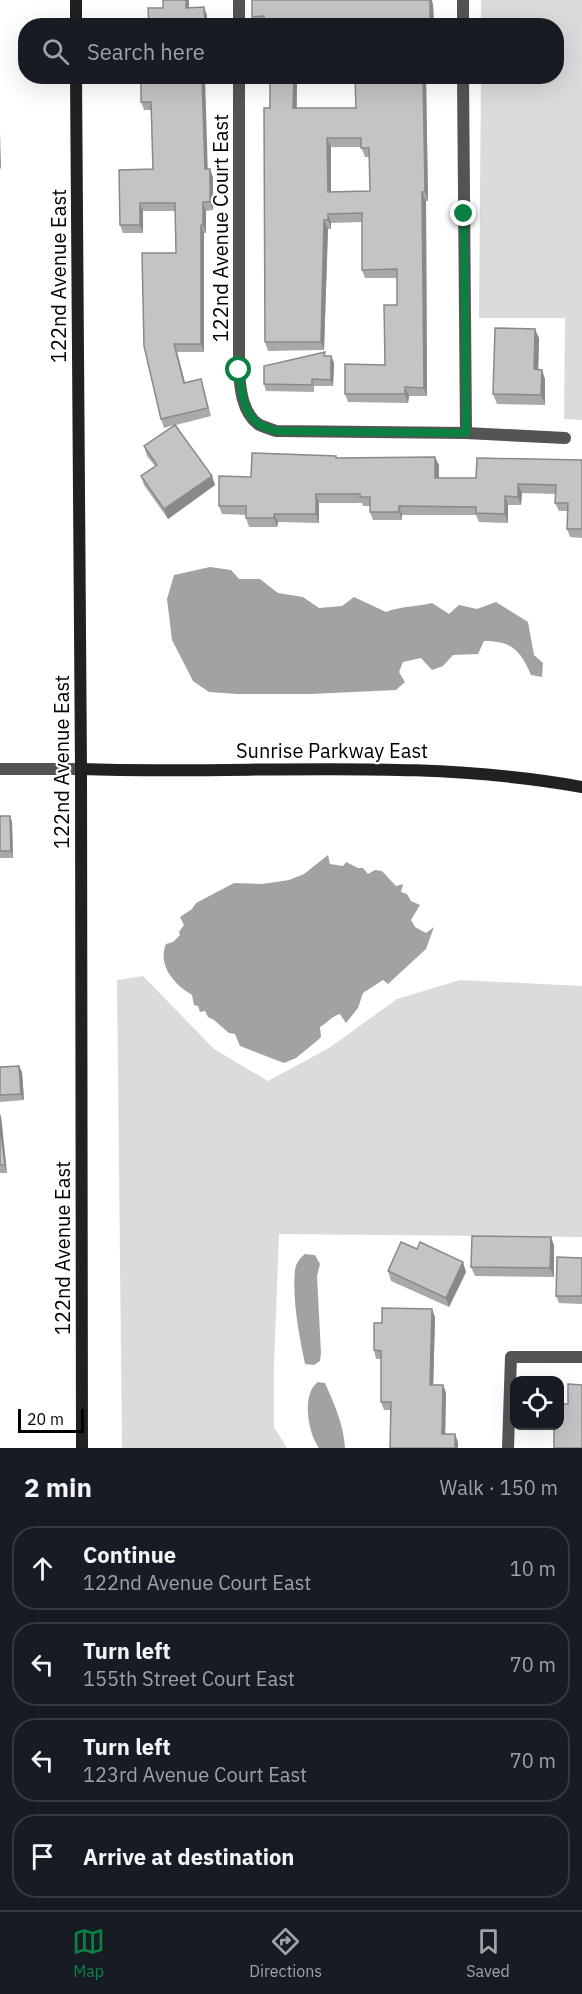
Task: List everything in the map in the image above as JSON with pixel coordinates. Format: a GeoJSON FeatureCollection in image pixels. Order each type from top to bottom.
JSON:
{"type":"FeatureCollection","features":[{"type":"Feature","properties":{"kind":"main road"},"geometry":{"type":"LineString","coordinates":[[76,0],[76,18]]}},
{"type":"Feature","properties":{"kind":"main road","name":"122nd Avenue East"},"geometry":{"type":"LineString","coordinates":[[76,84],[81,769],[82,1448]]}},
{"type":"Feature","properties":{"kind":"main road","name":"Sunrise Parkway East"},"geometry":{"type":"LineString","coordinates":[[81,769],[432,770],[530,778],[582,787]]}},
{"type":"Feature","properties":{"kind":"street"},"geometry":{"type":"LineString","coordinates":[[239,0],[239,18]]}},
{"type":"Feature","properties":{"kind":"street"},"geometry":{"type":"LineString","coordinates":[[463,0],[463,18]]}},
{"type":"Feature","properties":{"kind":"street","name":"122nd Avenue Court East"},"geometry":{"type":"LineString","coordinates":[[239,84],[239,370],[241,392],[249,414],[258,424],[276,431],[466,433]]}},
{"type":"Feature","properties":{"kind":"street"},"geometry":{"type":"LineString","coordinates":[[463,84],[466,433],[565,438]]}},
{"type":"Feature","properties":{"kind":"street"},"geometry":{"type":"LineString","coordinates":[[0,769],[81,769]]}},
{"type":"Feature","properties":{"kind":"street"},"geometry":{"type":"LineString","coordinates":[[508,1448],[512,1357],[582,1357]]}},
{"type":"Feature","properties":{"kind":"shaded area"},"geometry":{"type":"Polygon","coordinates":[[[481,0],[582,0],[582,420],[564,419],[565,318],[479,318],[481,84],[564,84],[564,18],[481,18],[481,0]]]}},
{"type":"Feature","properties":{"kind":"shaded area"},"geometry":{"type":"Polygon","coordinates":[[[210,567],[231,570],[239,579],[260,579],[278,593],[303,597],[319,608],[342,606],[354,597],[386,612],[432,603],[449,614],[459,605],[477,609],[496,602],[528,622],[534,655],[543,663],[542,677],[531,675],[519,653],[508,645],[484,641],[478,654],[453,655],[443,666],[432,670],[421,658],[403,662],[399,672],[405,682],[396,690],[311,694],[209,692],[193,681],[172,640],[167,599],[174,575],[210,567]]]}},
{"type":"Feature","properties":{"kind":"shaded area"},"geometry":{"type":"Polygon","coordinates":[[[328,855],[330,864],[343,866],[346,862],[363,868],[368,874],[375,870],[382,871],[396,886],[403,884],[401,892],[420,905],[411,920],[415,927],[426,933],[434,927],[426,949],[388,984],[383,980],[363,993],[358,1008],[346,1023],[340,1014],[334,1016],[320,1027],[321,1037],[318,1040],[296,1058],[284,1063],[240,1046],[235,1034],[229,1033],[208,1017],[205,1011],[200,1012],[198,1006],[194,1005],[192,995],[169,974],[164,952],[166,944],[173,942],[180,935],[179,932],[184,925],[180,917],[192,909],[196,903],[234,883],[262,884],[289,880],[304,874],[328,855]]]}},
{"type":"Feature","properties":{"kind":"shaded area"},"geometry":{"type":"Polygon","coordinates":[[[143,976],[214,1049],[268,1081],[329,1048],[397,999],[460,980],[582,986],[582,1237],[279,1234],[274,1427],[287,1448],[122,1448],[117,980],[143,976]]]}},
{"type":"Feature","properties":{"kind":"shaded area"},"geometry":{"type":"Polygon","coordinates":[[[305,1254],[315,1255],[320,1264],[317,1276],[321,1353],[320,1361],[314,1365],[305,1364],[295,1305],[295,1270],[298,1261],[305,1254]]]}},
{"type":"Feature","properties":{"kind":"shaded area"},"geometry":{"type":"Polygon","coordinates":[[[318,1382],[325,1383],[332,1398],[341,1423],[345,1448],[319,1448],[315,1442],[309,1424],[308,1404],[309,1395],[318,1382]]]}},
{"type":"Feature","properties":{"kind":"building"},"geometry":{"type":"Polygon","coordinates":[[[163,0],[186,0],[186,8],[204,7],[205,18],[149,18],[148,8],[163,8],[163,0]]]}},
{"type":"Feature","properties":{"kind":"building"},"geometry":{"type":"Polygon","coordinates":[[[252,0],[430,0],[430,18],[252,17],[252,0]]]}},
{"type":"Feature","properties":{"kind":"building"},"geometry":{"type":"Polygon","coordinates":[[[141,84],[202,84],[205,169],[210,169],[210,202],[203,202],[203,225],[201,225],[201,344],[174,344],[184,383],[201,379],[208,408],[161,419],[144,346],[142,253],[176,253],[175,203],[140,203],[140,225],[120,225],[119,170],[153,169],[151,102],[141,102],[141,84]]]}},
{"type":"Feature","properties":{"kind":"building"},"geometry":{"type":"Polygon","coordinates":[[[270,84],[294,84],[293,108],[356,108],[355,84],[423,84],[424,388],[405,387],[405,394],[345,394],[345,364],[385,365],[384,305],[397,305],[397,269],[362,270],[362,213],[328,214],[328,220],[324,220],[321,342],[265,342],[264,108],[270,108],[270,84]],[[327,138],[328,192],[370,191],[369,148],[361,148],[361,138],[327,138]]]}},
{"type":"Feature","properties":{"kind":"building"},"geometry":{"type":"Polygon","coordinates":[[[495,328],[535,329],[534,369],[542,370],[541,395],[493,394],[495,328]]]}},
{"type":"Feature","properties":{"kind":"building"},"geometry":{"type":"Polygon","coordinates":[[[325,352],[324,356],[331,356],[331,380],[312,379],[312,385],[264,384],[264,366],[325,352]]]}},
{"type":"Feature","properties":{"kind":"building"},"geometry":{"type":"Polygon","coordinates":[[[175,425],[212,476],[164,509],[141,476],[157,465],[144,446],[175,425]]]}},
{"type":"Feature","properties":{"kind":"building"},"geometry":{"type":"Polygon","coordinates":[[[252,453],[336,456],[336,458],[435,457],[435,478],[476,478],[477,458],[582,460],[582,529],[567,529],[568,503],[555,503],[556,485],[518,484],[518,497],[505,496],[505,514],[476,513],[476,507],[399,506],[399,512],[370,512],[370,497],[360,497],[360,494],[316,494],[316,514],[274,514],[274,518],[246,518],[246,506],[219,506],[219,476],[251,477],[252,453]]]}},
{"type":"Feature","properties":{"kind":"building"},"geometry":{"type":"Polygon","coordinates":[[[0,816],[10,816],[11,851],[0,851],[0,816]]]}},
{"type":"Feature","properties":{"kind":"building"},"geometry":{"type":"Polygon","coordinates":[[[19,1066],[21,1094],[0,1095],[0,1067],[19,1066]]]}},
{"type":"Feature","properties":{"kind":"building"},"geometry":{"type":"Polygon","coordinates":[[[0,1123],[5,1165],[0,1165],[0,1123]]]}},
{"type":"Feature","properties":{"kind":"building"},"geometry":{"type":"Polygon","coordinates":[[[472,1236],[551,1237],[550,1268],[471,1267],[472,1236]]]}},
{"type":"Feature","properties":{"kind":"building"},"geometry":{"type":"Polygon","coordinates":[[[401,1242],[417,1249],[420,1242],[463,1262],[446,1298],[388,1271],[401,1242]]]}},
{"type":"Feature","properties":{"kind":"building"},"geometry":{"type":"Polygon","coordinates":[[[557,1257],[582,1258],[582,1296],[556,1296],[557,1257]]]}},
{"type":"Feature","properties":{"kind":"building"},"geometry":{"type":"Polygon","coordinates":[[[382,1308],[432,1309],[430,1385],[443,1385],[442,1434],[455,1434],[455,1448],[390,1448],[391,1402],[381,1402],[381,1351],[374,1350],[374,1323],[382,1323],[382,1308]]]}},
{"type":"Feature","properties":{"kind":"building"},"geometry":{"type":"Polygon","coordinates":[[[568,1384],[582,1385],[582,1448],[554,1448],[554,1430],[564,1430],[564,1404],[568,1404],[568,1384]]]}},
{"type":"Feature","properties":{"kind":"route"},"geometry":{"type":"LineString","coordinates":[[239,370],[241,392],[249,414],[258,424],[276,431],[466,433],[464,214]]}}]}
